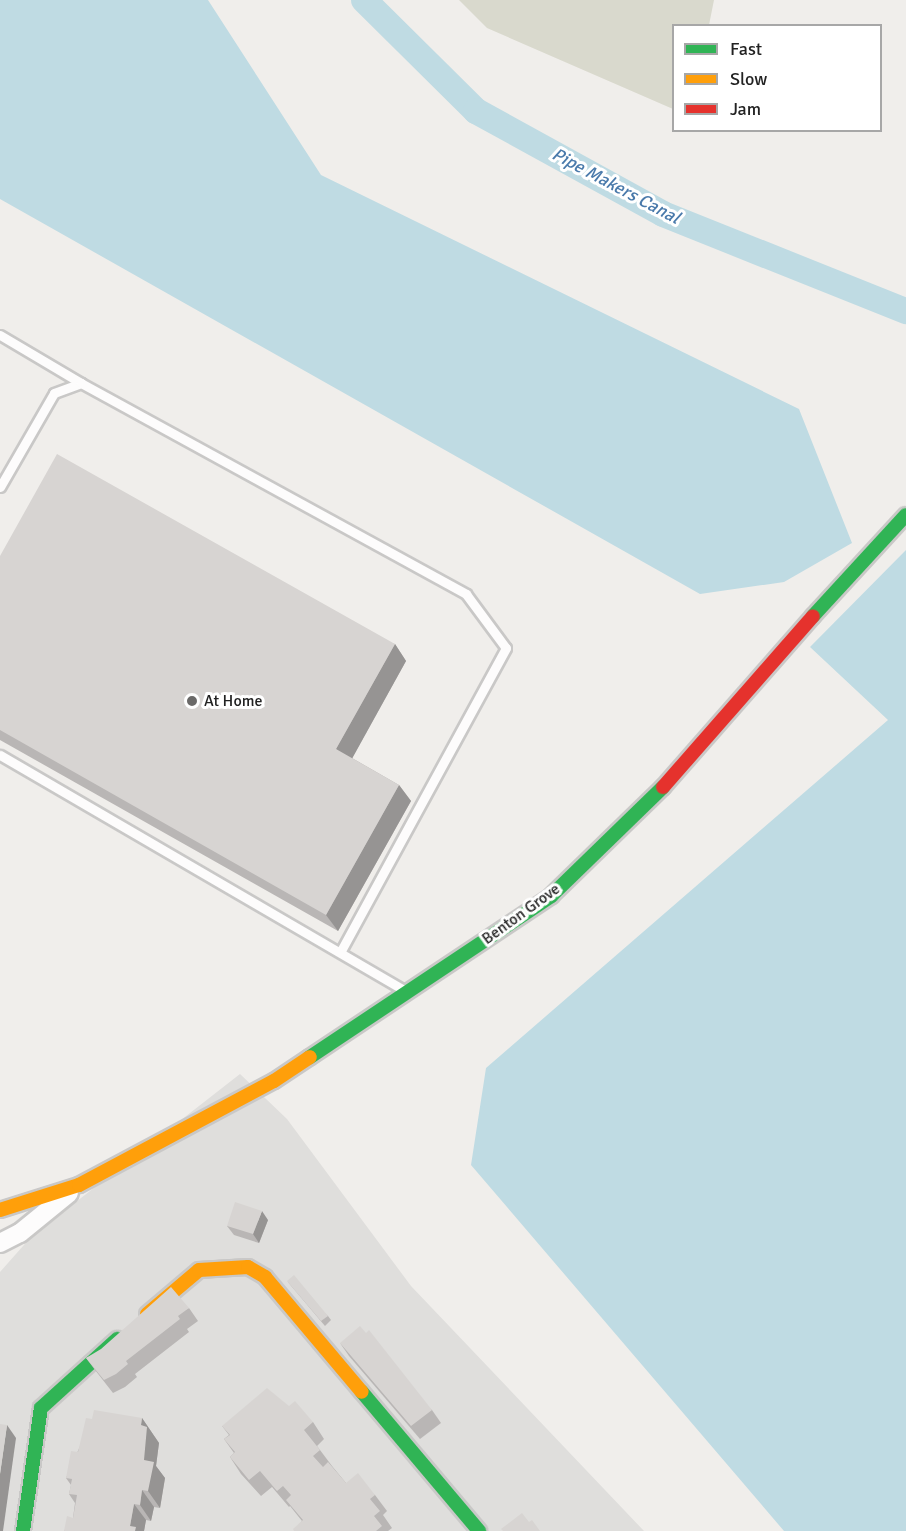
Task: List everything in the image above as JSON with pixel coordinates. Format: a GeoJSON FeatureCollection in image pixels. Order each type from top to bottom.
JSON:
{"type":"FeatureCollection","features":[{"type":"Feature","properties":{"kind":"street","name":"Benton Grove"},"geometry":{"type":"LineString","coordinates":[[0,1243],[20,1233],[80,1185],[274,1081],[551,896],[652,800],[796,636],[896,530],[906,515]]}},
{"type":"Feature","properties":{"kind":"street","name":"Benton Grove"},"geometry":{"type":"LineString","coordinates":[[0,1210],[80,1185]]}},
{"type":"Feature","properties":{"kind":"street"},"geometry":{"type":"LineString","coordinates":[[23,1531],[41,1408],[199,1270],[218,1266],[248,1267],[266,1277],[479,1531]]}},
{"type":"Feature","properties":{"kind":"lane"},"geometry":{"type":"LineString","coordinates":[[0,335],[81,383],[466,594],[506,648],[340,952]]}},
{"type":"Feature","properties":{"kind":"lane"},"geometry":{"type":"LineString","coordinates":[[0,487],[54,393],[81,383]]}},
{"type":"Feature","properties":{"kind":"lane"},"geometry":{"type":"LineString","coordinates":[[0,755],[408,993]]}},
{"type":"Feature","properties":{"kind":"shaded area"},"geometry":{"type":"Polygon","coordinates":[[[459,0],[714,0],[709,24],[672,24],[672,109],[487,28],[459,0]]]}},
{"type":"Feature","properties":{"kind":"shaded area"},"geometry":{"type":"Polygon","coordinates":[[[240,1074],[287,1119],[411,1286],[644,1531],[0,1531],[0,1272],[31,1237],[240,1074]]]}},
{"type":"Feature","properties":{"kind":"water"},"geometry":{"type":"Polygon","coordinates":[[[0,0],[208,0],[321,175],[799,409],[852,543],[784,582],[700,594],[0,199],[0,0]]]}},
{"type":"Feature","properties":{"kind":"water"},"geometry":{"type":"Polygon","coordinates":[[[906,550],[906,1531],[784,1531],[471,1165],[486,1068],[888,720],[810,647],[906,550]]]}},
{"type":"Feature","properties":{"kind":"building","name":"At Home"},"geometry":{"type":"Polygon","coordinates":[[[57,454],[395,644],[336,749],[399,785],[326,915],[0,730],[0,556],[57,454]]]}},
{"type":"Feature","properties":{"kind":"building"},"geometry":{"type":"Polygon","coordinates":[[[235,1202],[262,1211],[253,1234],[227,1226],[235,1202]]]}},
{"type":"Feature","properties":{"kind":"building"},"geometry":{"type":"Polygon","coordinates":[[[294,1275],[328,1316],[321,1321],[287,1281],[294,1275]]]}},
{"type":"Feature","properties":{"kind":"building"},"geometry":{"type":"Polygon","coordinates":[[[171,1287],[189,1308],[178,1316],[180,1319],[126,1361],[128,1364],[104,1380],[86,1358],[101,1349],[171,1287]]]}},
{"type":"Feature","properties":{"kind":"building"},"geometry":{"type":"Polygon","coordinates":[[[360,1326],[366,1333],[369,1330],[432,1410],[411,1426],[340,1343],[360,1326]]]}},
{"type":"Feature","properties":{"kind":"building"},"geometry":{"type":"Polygon","coordinates":[[[267,1388],[289,1406],[295,1401],[313,1422],[304,1430],[320,1450],[313,1456],[323,1467],[328,1462],[346,1483],[358,1473],[375,1495],[370,1499],[380,1511],[374,1516],[382,1526],[376,1531],[294,1531],[293,1529],[303,1520],[286,1500],[291,1495],[283,1486],[277,1491],[260,1471],[249,1480],[230,1457],[235,1452],[224,1439],[230,1435],[222,1426],[267,1388]]]}},
{"type":"Feature","properties":{"kind":"building"},"geometry":{"type":"Polygon","coordinates":[[[94,1410],[142,1418],[141,1425],[147,1427],[144,1460],[154,1462],[148,1491],[142,1490],[140,1505],[134,1504],[130,1526],[136,1527],[135,1531],[64,1531],[67,1516],[73,1518],[77,1495],[69,1494],[72,1479],[66,1478],[71,1451],[78,1452],[86,1418],[92,1419],[94,1410]]]}},
{"type":"Feature","properties":{"kind":"building"},"geometry":{"type":"Polygon","coordinates":[[[0,1424],[7,1425],[0,1474],[0,1424]]]}},
{"type":"Feature","properties":{"kind":"building"},"geometry":{"type":"Polygon","coordinates":[[[522,1513],[529,1522],[532,1520],[540,1531],[503,1531],[501,1529],[522,1513]]]}},
{"type":"Feature","properties":{"kind":"waterway","name":"Pipe Makers Canal"},"geometry":{"type":"LineString","coordinates":[[364,0],[476,111],[663,214],[906,311]]}},
{"type":"Feature","properties":{"kind":"traffic: fast"},"geometry":{"type":"LineString","coordinates":[[813,616],[906,515]]}},
{"type":"Feature","properties":{"kind":"traffic: fast"},"geometry":{"type":"LineString","coordinates":[[310,1057],[551,896],[663,787]]}},
{"type":"Feature","properties":{"kind":"traffic: fast"},"geometry":{"type":"LineString","coordinates":[[23,1531],[41,1408],[117,1339]]}},
{"type":"Feature","properties":{"kind":"traffic: fast"},"geometry":{"type":"LineString","coordinates":[[362,1392],[479,1531]]}},
{"type":"Feature","properties":{"kind":"traffic: slow"},"geometry":{"type":"LineString","coordinates":[[0,1210],[79,1185],[274,1081],[310,1057]]}},
{"type":"Feature","properties":{"kind":"traffic: slow"},"geometry":{"type":"LineString","coordinates":[[147,1314],[199,1270],[248,1267],[265,1277],[362,1392]]}},
{"type":"Feature","properties":{"kind":"traffic: jam"},"geometry":{"type":"LineString","coordinates":[[663,787],[813,616]]}},
{"type":"Feature","properties":{"kind":"place","name":"At Home"},"geometry":{"type":"Point","coordinates":[192,701]}}]}
